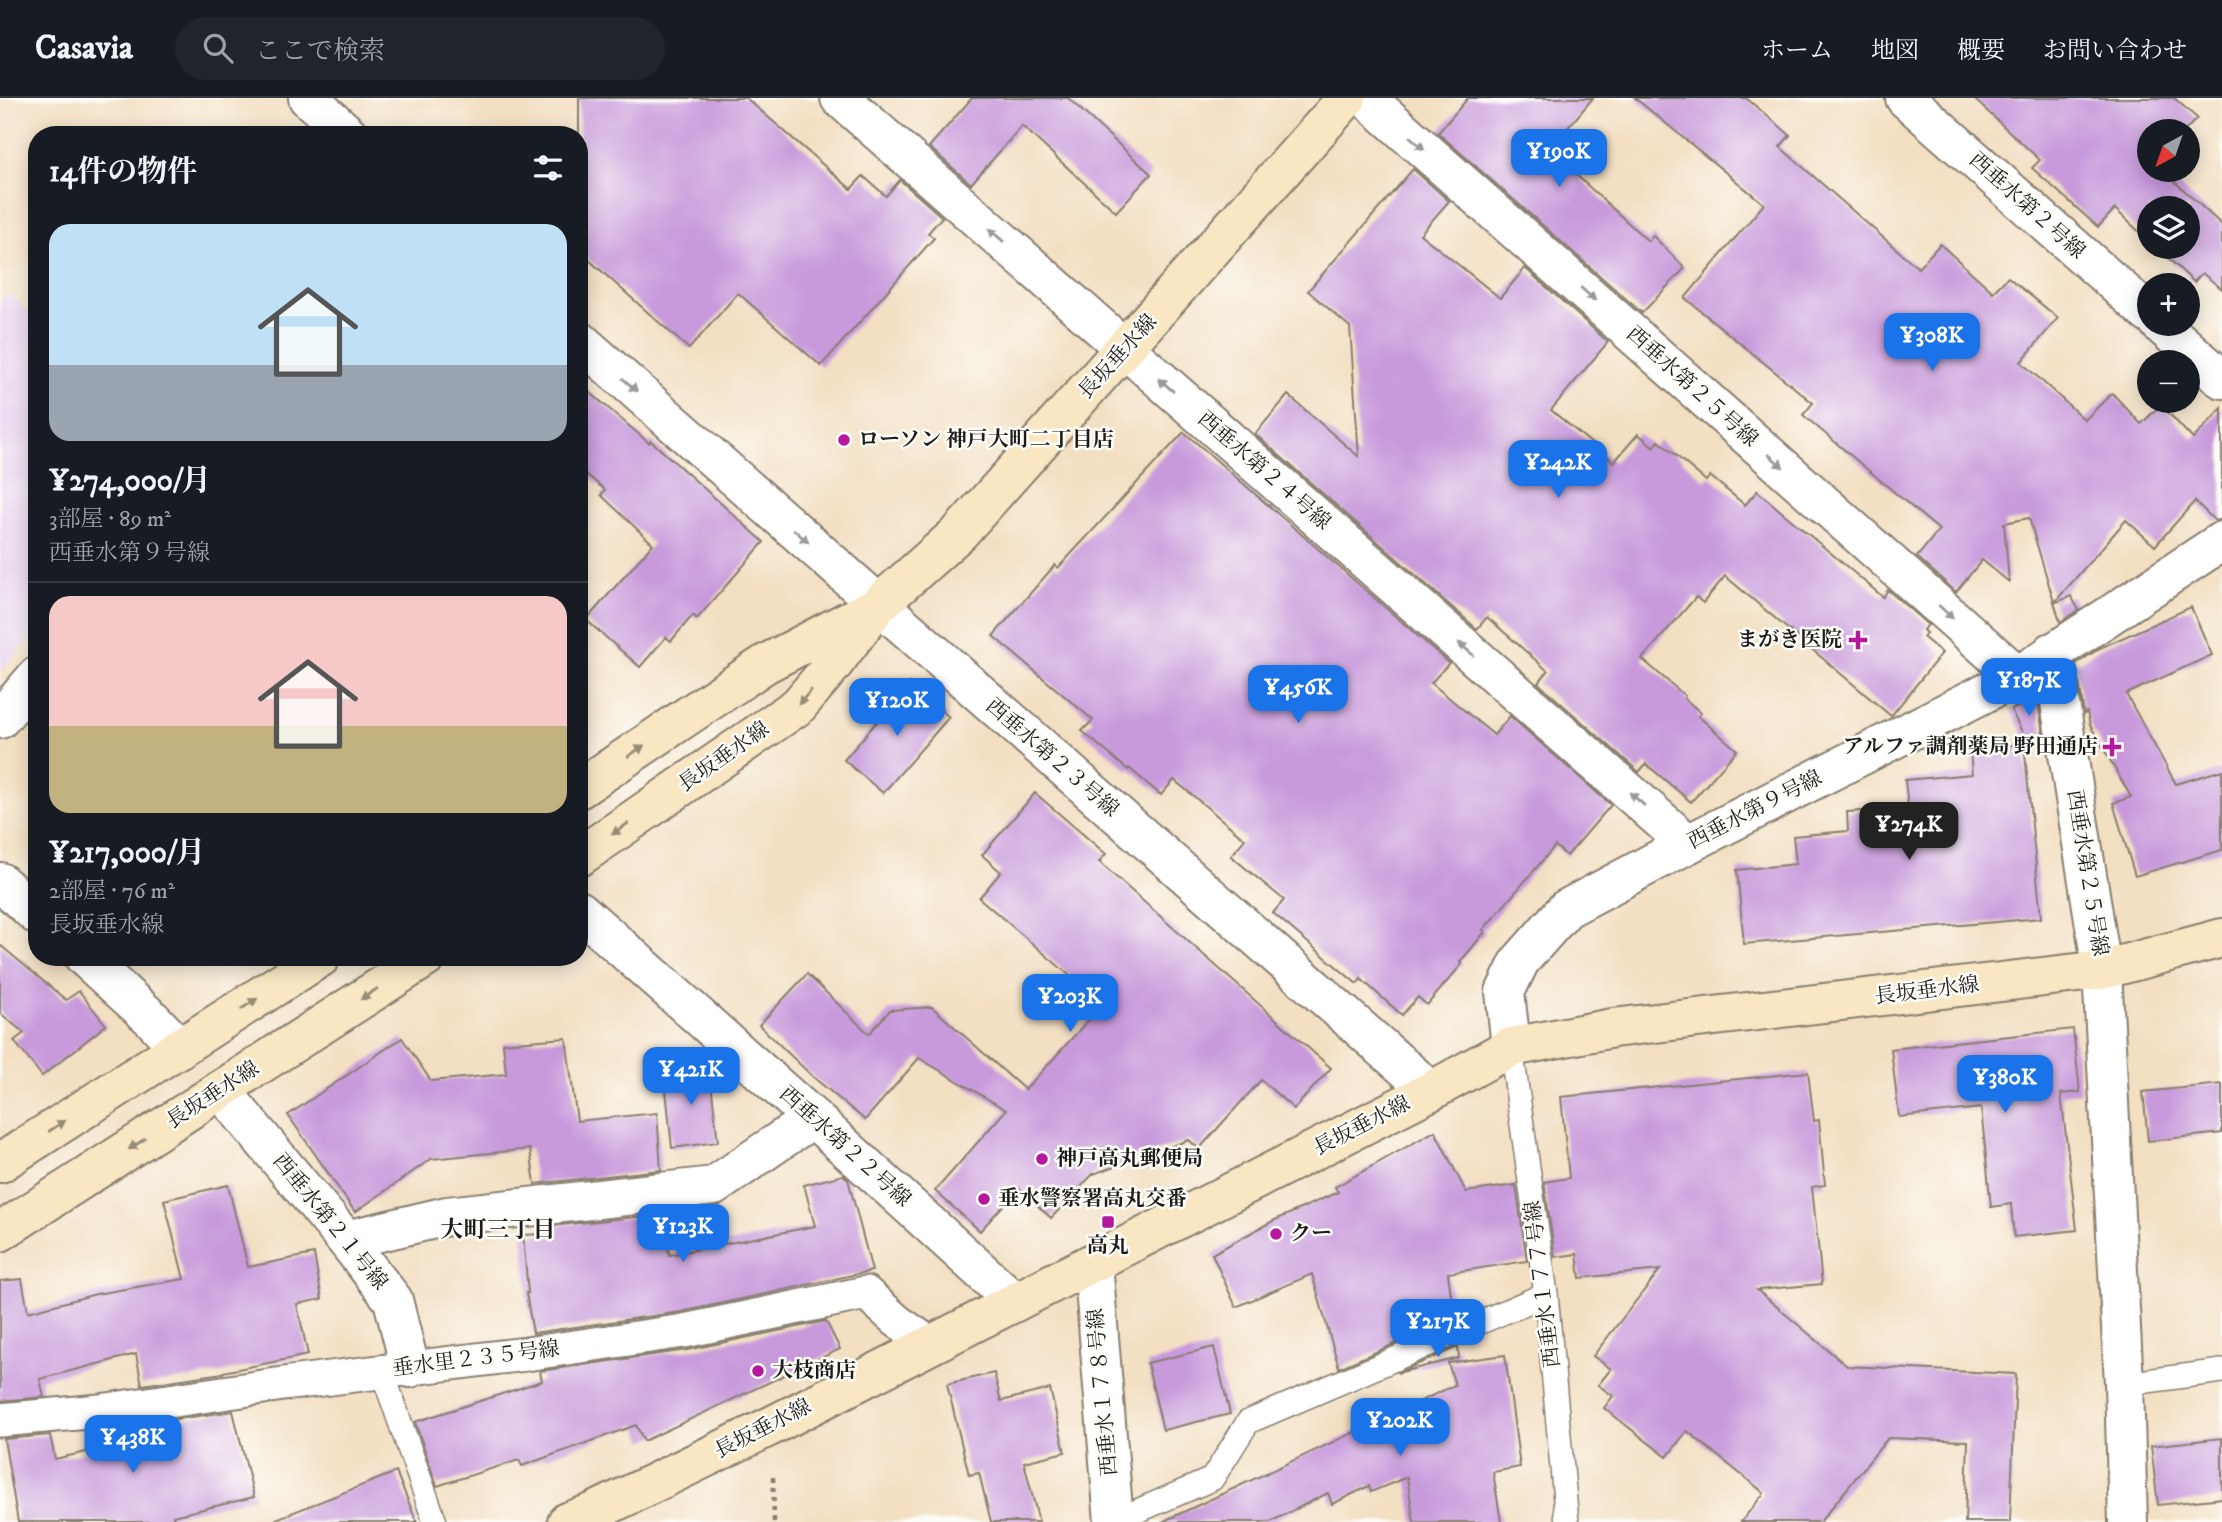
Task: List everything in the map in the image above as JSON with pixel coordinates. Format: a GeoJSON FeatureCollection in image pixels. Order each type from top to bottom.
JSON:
{"type":"FeatureCollection","features":[{"type":"Feature","properties":{"kind":"main road","name":"長坂垂水線"},"geometry":{"type":"LineString","coordinates":[[588,852],[798,706],[878,605],[960,532],[1347,98]]}},
{"type":"Feature","properties":{"kind":"main road","name":"長坂垂水線"},"geometry":{"type":"LineString","coordinates":[[588,783],[765,664],[878,605]]}},
{"type":"Feature","properties":{"kind":"main road","name":"長坂垂水線"},"geometry":{"type":"LineString","coordinates":[[567,1522],[604,1507],[932,1345],[1431,1091],[1511,1047],[1613,1028],[2102,970],[2222,938]]}},
{"type":"Feature","properties":{"kind":"main road"},"geometry":{"type":"LineString","coordinates":[[0,1163],[307,966]]}},
{"type":"Feature","properties":{"kind":"main road","name":"長坂垂水線"},"geometry":{"type":"LineString","coordinates":[[0,1232],[413,966]]}},
{"type":"Feature","properties":{"kind":"street"},"geometry":{"type":"LineString","coordinates":[[308,98],[339,126]]}},
{"type":"Feature","properties":{"kind":"street","name":"西垂水第２４号線"},"geometry":{"type":"LineString","coordinates":[[840,98],[1688,844]]}},
{"type":"Feature","properties":{"kind":"street","name":"西垂水第２５号線"},"geometry":{"type":"LineString","coordinates":[[1366,98],[2018,676]]}},
{"type":"Feature","properties":{"kind":"street","name":"西垂水第２号線"},"geometry":{"type":"LineString","coordinates":[[1905,98],[2137,303]]}},
{"type":"Feature","properties":{"kind":"street"},"geometry":{"type":"LineString","coordinates":[[2174,336],[2222,379]]}},
{"type":"Feature","properties":{"kind":"street","name":"西垂水第２３号線"},"geometry":{"type":"LineString","coordinates":[[588,348],[1431,1091]]}},
{"type":"Feature","properties":{"kind":"street","name":"西垂水第９号線"},"geometry":{"type":"LineString","coordinates":[[1511,1047],[1505,992],[1520,961],[1566,909],[2018,676],[2222,541]]}},
{"type":"Feature","properties":{"kind":"street","name":"西垂水第２５号線"},"geometry":{"type":"LineString","coordinates":[[2052,652],[2102,970],[2124,1384],[2128,1522]]}},
{"type":"Feature","properties":{"kind":"street"},"geometry":{"type":"LineString","coordinates":[[0,719],[28,686]]}},
{"type":"Feature","properties":{"kind":"street"},"geometry":{"type":"LineString","coordinates":[[0,882],[28,907]]}},
{"type":"Feature","properties":{"kind":"street","name":"西垂水第２２号線"},"geometry":{"type":"LineString","coordinates":[[588,918],[813,1118],[1015,1303]]}},
{"type":"Feature","properties":{"kind":"street"},"geometry":{"type":"LineString","coordinates":[[94,966],[180,1048]]}},
{"type":"Feature","properties":{"kind":"street","name":"西垂水第２１号線"},"geometry":{"type":"LineString","coordinates":[[221,1090],[393,1300],[396,1369]]}},
{"type":"Feature","properties":{"kind":"street"},"geometry":{"type":"LineString","coordinates":[[346,1240],[447,1216],[714,1186],[813,1118]]}},
{"type":"Feature","properties":{"kind":"street","name":"西垂水１７８号線"},"geometry":{"type":"LineString","coordinates":[[1093,1263],[1114,1522]]}},
{"type":"Feature","properties":{"kind":"street","name":"垂水里２３５号線"},"geometry":{"type":"LineString","coordinates":[[0,1420],[100,1411],[684,1331],[866,1293],[897,1321],[932,1345]]}},
{"type":"Feature","properties":{"kind":"lane","name":"西垂水１７７号線"},"geometry":{"type":"LineString","coordinates":[[1511,1047],[1546,1294],[1567,1522]]}},
{"type":"Feature","properties":{"kind":"lane"},"geometry":{"type":"LineString","coordinates":[[1114,1522],[1212,1479],[1248,1422],[1546,1294]]}},
{"type":"Feature","properties":{"kind":"lane"},"geometry":{"type":"LineString","coordinates":[[396,1369],[435,1522]]}},
{"type":"Feature","properties":{"kind":"lane"},"geometry":{"type":"LineString","coordinates":[[2124,1384],[2222,1371]]}},
{"type":"Feature","properties":{"kind":"path"},"geometry":{"type":"LineString","coordinates":[[773,1467],[774,1522]]}},
{"type":"Feature","properties":{"kind":"shaded area"},"geometry":{"type":"Polygon","coordinates":[[[8,294],[28,311],[28,640],[0,672],[0,303],[8,294]]]}},
{"type":"Feature","properties":{"kind":"building"},"geometry":{"type":"Polygon","coordinates":[[[579,98],[746,98],[851,189],[863,176],[886,196],[900,180],[942,217],[928,233],[934,238],[821,366],[738,293],[689,349],[588,259],[588,126],[579,126],[579,98]]]}},
{"type":"Feature","properties":{"kind":"building"},"geometry":{"type":"Polygon","coordinates":[[[972,98],[1068,98],[1151,174],[1116,212],[1022,126],[971,184],[929,147],[972,98]]]}},
{"type":"Feature","properties":{"kind":"building"},"geometry":{"type":"Polygon","coordinates":[[[1468,98],[1593,98],[1549,150],[1648,241],[1653,236],[1685,268],[1642,313],[1438,133],[1468,98]]]}},
{"type":"Feature","properties":{"kind":"building"},"geometry":{"type":"Polygon","coordinates":[[[1635,98],[1746,98],[1790,135],[1780,147],[1918,268],[1940,244],[1993,292],[2008,277],[2058,318],[2021,362],[2085,420],[2112,393],[2141,424],[2153,413],[2169,413],[2193,439],[2222,408],[2222,519],[2215,521],[2195,501],[2155,546],[2126,520],[2054,603],[2029,518],[2004,523],[2009,582],[1982,560],[1956,592],[1917,557],[1939,530],[1803,415],[1813,403],[1685,298],[1764,204],[1635,98]]]}},
{"type":"Feature","properties":{"kind":"building"},"geometry":{"type":"Polygon","coordinates":[[[1973,98],[2174,98],[2197,118],[2137,119],[2137,182],[2175,182],[2190,196],[2137,196],[2137,230],[2115,209],[2098,227],[2032,168],[2040,160],[1973,98]]]}},
{"type":"Feature","properties":{"kind":"building"},"geometry":{"type":"Polygon","coordinates":[[[1413,169],[1449,201],[1420,234],[1500,298],[1525,268],[1608,342],[1551,410],[1614,462],[1638,434],[1654,447],[1659,441],[1706,481],[1710,476],[1745,505],[1757,491],[1883,597],[1888,590],[1928,625],[1923,630],[1926,633],[1923,637],[1942,653],[1891,716],[1725,576],[1703,603],[1696,597],[1642,659],[1685,696],[1701,713],[1698,716],[1737,750],[1691,802],[1646,764],[1639,772],[1538,683],[1548,671],[1487,617],[1477,629],[1255,434],[1288,395],[1359,457],[1350,327],[1308,291],[1413,169]]]}},
{"type":"Feature","properties":{"kind":"building"},"geometry":{"type":"Polygon","coordinates":[[[2200,205],[2222,225],[2222,289],[2202,273],[2200,275],[2200,273],[2184,273],[2169,259],[2200,259],[2200,205]]]}},
{"type":"Feature","properties":{"kind":"building"},"geometry":{"type":"Polygon","coordinates":[[[588,391],[649,443],[651,441],[764,542],[697,619],[693,615],[671,641],[666,637],[640,667],[588,622],[588,618],[653,544],[601,495],[605,490],[588,476],[588,391]]]}},
{"type":"Feature","properties":{"kind":"building"},"geometry":{"type":"Polygon","coordinates":[[[1184,432],[1449,663],[1431,683],[1494,735],[1510,716],[1611,805],[1567,856],[1555,846],[1483,930],[1485,932],[1460,962],[1462,964],[1427,1005],[1418,997],[1402,1015],[1361,979],[1357,984],[1273,913],[1284,900],[1231,856],[1245,839],[1174,780],[1161,795],[1129,768],[1128,770],[1082,731],[1093,720],[993,636],[1055,565],[1058,568],[1184,432]]]}},
{"type":"Feature","properties":{"kind":"building"},"geometry":{"type":"Polygon","coordinates":[[[2071,596],[2079,610],[2060,622],[2054,603],[2071,596]]]}},
{"type":"Feature","properties":{"kind":"building"},"geometry":{"type":"Polygon","coordinates":[[[2191,607],[2212,655],[2126,694],[2176,784],[2222,770],[2222,850],[2135,876],[2113,803],[2131,797],[2090,725],[2087,712],[2084,714],[2076,664],[2100,648],[2191,607]]]}},
{"type":"Feature","properties":{"kind":"building"},"geometry":{"type":"Polygon","coordinates":[[[910,683],[949,717],[883,793],[844,760],[910,683]]]}},
{"type":"Feature","properties":{"kind":"building"},"geometry":{"type":"Polygon","coordinates":[[[2037,696],[2043,733],[2026,740],[2011,710],[2037,696]]]}},
{"type":"Feature","properties":{"kind":"building"},"geometry":{"type":"Polygon","coordinates":[[[2024,744],[2041,918],[1744,944],[1737,870],[1796,864],[1793,836],[1848,831],[1847,812],[1908,808],[1905,780],[1972,774],[1970,749],[2024,744]]]}},
{"type":"Feature","properties":{"kind":"building"},"geometry":{"type":"Polygon","coordinates":[[[1035,793],[1106,854],[1099,862],[1331,1068],[1294,1109],[1261,1080],[1199,1149],[1189,1140],[1093,1174],[1051,1218],[1019,1188],[980,1231],[935,1191],[1006,1110],[919,1058],[865,1120],[813,1077],[759,1025],[807,974],[869,1034],[890,1010],[932,1007],[1025,1090],[1103,1004],[979,898],[1001,872],[982,855],[1035,793]]]}},
{"type":"Feature","properties":{"kind":"building"},"geometry":{"type":"Polygon","coordinates":[[[0,945],[66,1000],[79,991],[106,1025],[42,1076],[14,1041],[24,1033],[0,1013],[0,945]]]}},
{"type":"Feature","properties":{"kind":"building"},"geometry":{"type":"Polygon","coordinates":[[[2073,1029],[2080,1092],[2061,1094],[2077,1230],[2014,1237],[2011,1204],[1991,1207],[1981,1108],[1899,1117],[1891,1049],[2073,1029]]]}},
{"type":"Feature","properties":{"kind":"building"},"geometry":{"type":"Polygon","coordinates":[[[402,1038],[431,1081],[506,1074],[503,1043],[566,1038],[577,1121],[657,1113],[661,1170],[535,1184],[530,1149],[431,1159],[355,1212],[288,1115],[402,1038]]]}},
{"type":"Feature","properties":{"kind":"building"},"geometry":{"type":"Polygon","coordinates":[[[709,1066],[718,1142],[672,1148],[664,1071],[709,1066]]]}},
{"type":"Feature","properties":{"kind":"building"},"geometry":{"type":"Polygon","coordinates":[[[1808,1072],[1814,1121],[1819,1120],[1825,1185],[1812,1187],[1822,1284],[1757,1290],[1847,1366],[2016,1374],[2010,1522],[1965,1522],[1968,1441],[1888,1438],[1820,1522],[1741,1522],[1764,1493],[1687,1431],[1667,1457],[1604,1408],[1613,1396],[1598,1385],[1611,1369],[1593,1356],[1660,1270],[1580,1278],[1577,1254],[1555,1257],[1544,1182],[1569,1178],[1561,1097],[1808,1072]]]}},
{"type":"Feature","properties":{"kind":"building"},"geometry":{"type":"Polygon","coordinates":[[[2222,1084],[2222,1133],[2148,1141],[2143,1092],[2222,1084]]]}},
{"type":"Feature","properties":{"kind":"building"},"geometry":{"type":"Polygon","coordinates":[[[1435,1131],[1466,1192],[1516,1185],[1527,1261],[1448,1273],[1454,1318],[1339,1368],[1312,1274],[1236,1307],[1212,1254],[1273,1221],[1338,1192],[1335,1187],[1435,1131]]]}},
{"type":"Feature","properties":{"kind":"building"},"geometry":{"type":"Polygon","coordinates":[[[843,1175],[848,1179],[872,1271],[681,1312],[533,1333],[526,1293],[523,1235],[542,1234],[541,1227],[665,1214],[669,1255],[815,1226],[804,1185],[843,1175]]]}},
{"type":"Feature","properties":{"kind":"building"},"geometry":{"type":"Polygon","coordinates":[[[228,1185],[248,1267],[314,1254],[322,1299],[297,1304],[308,1355],[223,1373],[142,1385],[136,1354],[40,1379],[44,1397],[0,1401],[0,1281],[22,1279],[28,1312],[96,1294],[184,1279],[164,1200],[228,1185]]]}},
{"type":"Feature","properties":{"kind":"building"},"geometry":{"type":"Polygon","coordinates":[[[826,1321],[840,1349],[644,1441],[636,1425],[522,1466],[519,1460],[437,1486],[415,1422],[542,1381],[540,1371],[687,1350],[826,1321]]]}},
{"type":"Feature","properties":{"kind":"building"},"geometry":{"type":"Polygon","coordinates":[[[1214,1347],[1230,1414],[1163,1430],[1147,1363],[1214,1347]]]}},
{"type":"Feature","properties":{"kind":"building"},"geometry":{"type":"Polygon","coordinates":[[[1458,1347],[1459,1358],[1397,1373],[1458,1347]]]}},
{"type":"Feature","properties":{"kind":"building"},"geometry":{"type":"Polygon","coordinates":[[[1505,1355],[1520,1467],[1493,1472],[1501,1522],[1414,1522],[1407,1477],[1371,1492],[1369,1486],[1332,1504],[1328,1493],[1270,1522],[1162,1522],[1455,1385],[1448,1363],[1505,1355]]]}},
{"type":"Feature","properties":{"kind":"building"},"geometry":{"type":"Polygon","coordinates":[[[994,1373],[1001,1401],[1050,1389],[1065,1452],[1024,1462],[1039,1522],[991,1522],[979,1473],[969,1475],[947,1384],[994,1373]]]}},
{"type":"Feature","properties":{"kind":"building"},"geometry":{"type":"Polygon","coordinates":[[[233,1411],[254,1497],[173,1516],[174,1522],[18,1522],[4,1439],[50,1435],[55,1459],[153,1437],[150,1423],[233,1411]]]}},
{"type":"Feature","properties":{"kind":"building"},"geometry":{"type":"Polygon","coordinates":[[[2222,1438],[2222,1498],[2158,1505],[2151,1446],[2222,1438]]]}},
{"type":"Feature","properties":{"kind":"building"},"geometry":{"type":"Polygon","coordinates":[[[396,1472],[417,1522],[277,1522],[276,1519],[396,1472]]]}},
{"type":"Feature","properties":{"kind":"place","name":"ローソン 神戸大町二丁目店"},"geometry":{"type":"Point","coordinates":[844,440]}},
{"type":"Feature","properties":{"kind":"place","name":"まがき医院"},"geometry":{"type":"Point","coordinates":[1858,640]}},
{"type":"Feature","properties":{"kind":"place","name":"アルファ調剤薬局 野田通店"},"geometry":{"type":"Point","coordinates":[2112,747]}},
{"type":"Feature","properties":{"kind":"place","name":"神戸高丸郵便局"},"geometry":{"type":"Point","coordinates":[1042,1159]}},
{"type":"Feature","properties":{"kind":"place","name":"垂水警察署高丸交番"},"geometry":{"type":"Point","coordinates":[984,1199]}},
{"type":"Feature","properties":{"kind":"place","name":"高丸"},"geometry":{"type":"Point","coordinates":[1108,1222]}},
{"type":"Feature","properties":{"kind":"place","name":"クー"},"geometry":{"type":"Point","coordinates":[1276,1234]}},
{"type":"Feature","properties":{"kind":"place","name":"大枝商店"},"geometry":{"type":"Point","coordinates":[758,1371]}},
{"type":"Feature","properties":{"kind":"district","name":"大町三丁目"},"geometry":{"type":"Point","coordinates":[498,1230]}}]}
